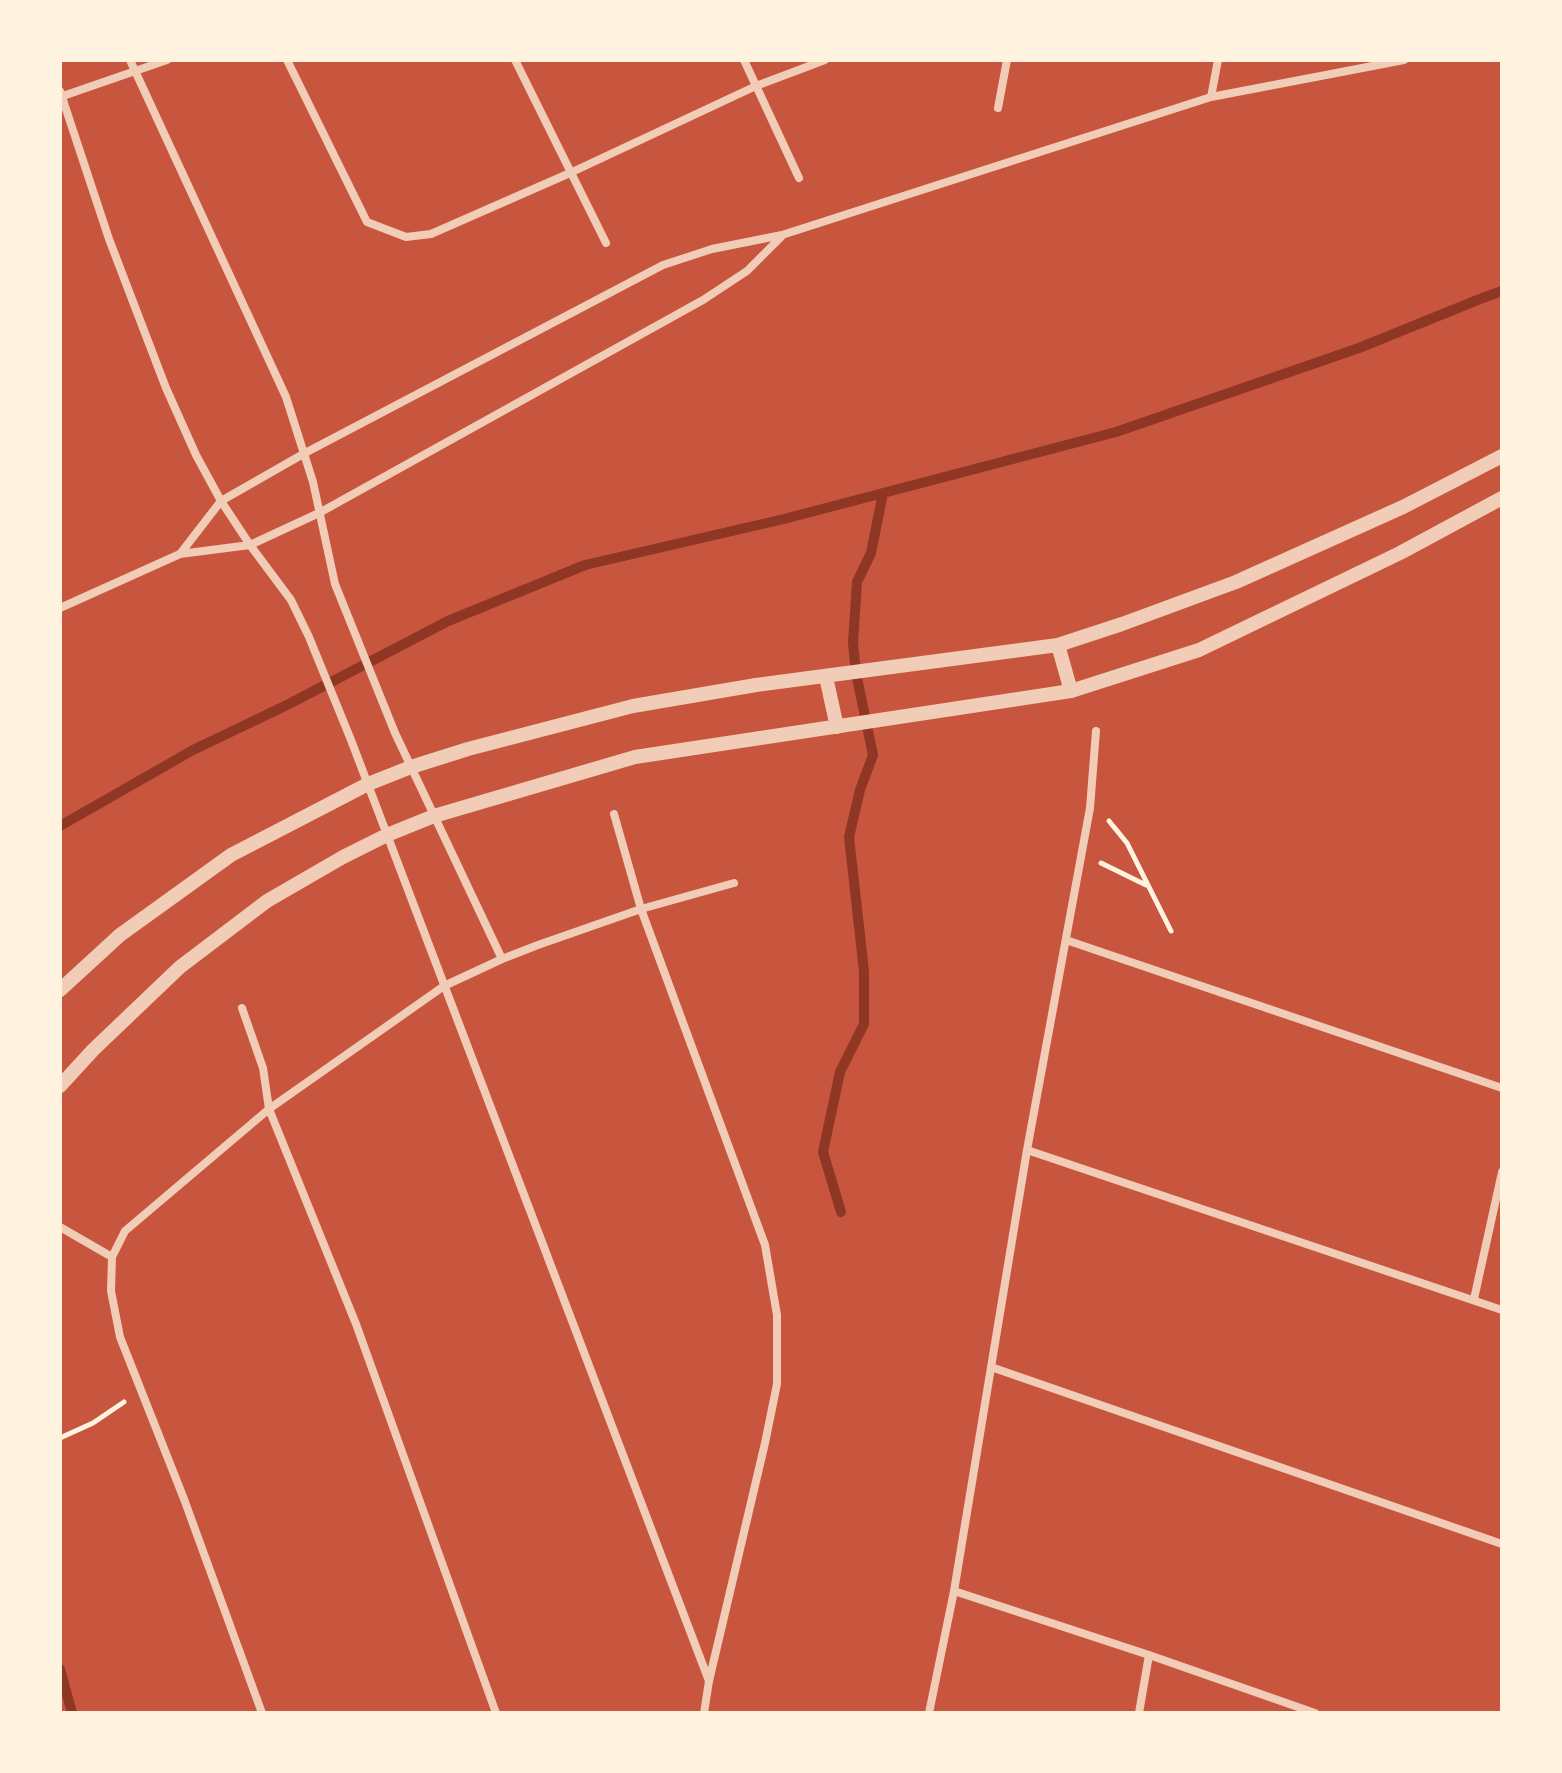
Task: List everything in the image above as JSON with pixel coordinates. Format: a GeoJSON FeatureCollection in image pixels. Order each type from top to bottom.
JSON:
{"type":"FeatureCollection","features":[{"type":"Feature","properties":{"kind":"street"},"geometry":{"type":"LineString","coordinates":[[130,60],[286,397],[305,453],[335,584],[395,733],[502,959]]}},
{"type":"Feature","properties":{"kind":"street"},"geometry":{"type":"LineString","coordinates":[[167,60],[61,95],[109,239],[166,388],[196,455],[221,501],[291,600],[309,637],[368,784],[709,1681]]}},
{"type":"Feature","properties":{"kind":"street"},"geometry":{"type":"LineString","coordinates":[[287,60],[367,222],[406,237],[431,234],[756,86],[825,60]]}},
{"type":"Feature","properties":{"kind":"street"},"geometry":{"type":"LineString","coordinates":[[515,60],[606,243]]}},
{"type":"Feature","properties":{"kind":"street"},"geometry":{"type":"LineString","coordinates":[[744,60],[799,178]]}},
{"type":"Feature","properties":{"kind":"street"},"geometry":{"type":"LineString","coordinates":[[998,108],[1007,60]]}},
{"type":"Feature","properties":{"kind":"street"},"geometry":{"type":"LineString","coordinates":[[1211,97],[1218,60]]}},
{"type":"Feature","properties":{"kind":"street"},"geometry":{"type":"LineString","coordinates":[[180,554],[221,501],[305,453],[663,265],[712,249],[782,235],[1211,97],[1404,60]]}},
{"type":"Feature","properties":{"kind":"street"},"geometry":{"type":"LineString","coordinates":[[60,608],[180,554],[250,545],[319,513],[703,300],[747,271],[782,235]]}},
{"type":"Feature","properties":{"kind":"street"},"geometry":{"type":"LineString","coordinates":[[60,990],[120,935],[231,855],[368,784],[411,767],[633,706],[756,685],[1058,645],[1236,582],[1403,507],[1502,456]]}},
{"type":"Feature","properties":{"kind":"street"},"geometry":{"type":"LineString","coordinates":[[60,1086],[180,967],[267,901],[387,835],[434,816],[635,757],[1071,691],[1199,650],[1400,553],[1502,498]]}},
{"type":"Feature","properties":{"kind":"street"},"geometry":{"type":"LineString","coordinates":[[1058,645],[1071,691]]}},
{"type":"Feature","properties":{"kind":"street"},"geometry":{"type":"LineString","coordinates":[[826,677],[837,727]]}},
{"type":"Feature","properties":{"kind":"street"},"geometry":{"type":"LineString","coordinates":[[929,1713],[954,1591],[1027,1150],[1090,808],[1096,731]]}},
{"type":"Feature","properties":{"kind":"street"},"geometry":{"type":"LineString","coordinates":[[614,814],[641,909],[765,1245],[777,1315],[777,1384],[704,1713]]}},
{"type":"Feature","properties":{"kind":"street"},"geometry":{"type":"LineString","coordinates":[[262,1713],[184,1499],[120,1337],[111,1291],[112,1257],[125,1231],[269,1109],[444,986],[502,959],[641,909],[734,883]]}},
{"type":"Feature","properties":{"kind":"street"},"geometry":{"type":"LineString","coordinates":[[1066,940],[1502,1088]]}},
{"type":"Feature","properties":{"kind":"street"},"geometry":{"type":"LineString","coordinates":[[242,1008],[263,1068],[269,1109],[356,1324],[496,1713]]}},
{"type":"Feature","properties":{"kind":"street"},"geometry":{"type":"LineString","coordinates":[[1027,1150],[1502,1310]]}},
{"type":"Feature","properties":{"kind":"street"},"geometry":{"type":"LineString","coordinates":[[1474,1299],[1502,1172]]}},
{"type":"Feature","properties":{"kind":"street"},"geometry":{"type":"LineString","coordinates":[[60,1227],[112,1257]]}},
{"type":"Feature","properties":{"kind":"street"},"geometry":{"type":"LineString","coordinates":[[991,1367],[1502,1544]]}},
{"type":"Feature","properties":{"kind":"street"},"geometry":{"type":"LineString","coordinates":[[954,1591],[1315,1713]]}},
{"type":"Feature","properties":{"kind":"street"},"geometry":{"type":"LineString","coordinates":[[1139,1713],[1149,1655]]}},
{"type":"Feature","properties":{"kind":"path"},"geometry":{"type":"LineString","coordinates":[[1090,808],[1106,818],[1127,843],[1171,931]]}},
{"type":"Feature","properties":{"kind":"path"},"geometry":{"type":"LineString","coordinates":[[1081,854],[1147,885]]}},
{"type":"Feature","properties":{"kind":"path"},"geometry":{"type":"LineString","coordinates":[[60,1438],[93,1423],[143,1393]]}},
{"type":"Feature","properties":{"kind":"waterway"},"geometry":{"type":"LineString","coordinates":[[60,826],[193,750],[448,621],[585,565],[784,519],[1116,432],[1359,348],[1502,291]]}},
{"type":"Feature","properties":{"kind":"waterway"},"geometry":{"type":"LineString","coordinates":[[841,1212],[823,1152],[840,1072],[864,1024],[864,971],[849,837],[860,790],[873,755],[853,643],[857,582],[871,553],[883,493]]}},
{"type":"Feature","properties":{"kind":"waterway"},"geometry":{"type":"LineString","coordinates":[[60,1669],[72,1713]]}}]}
